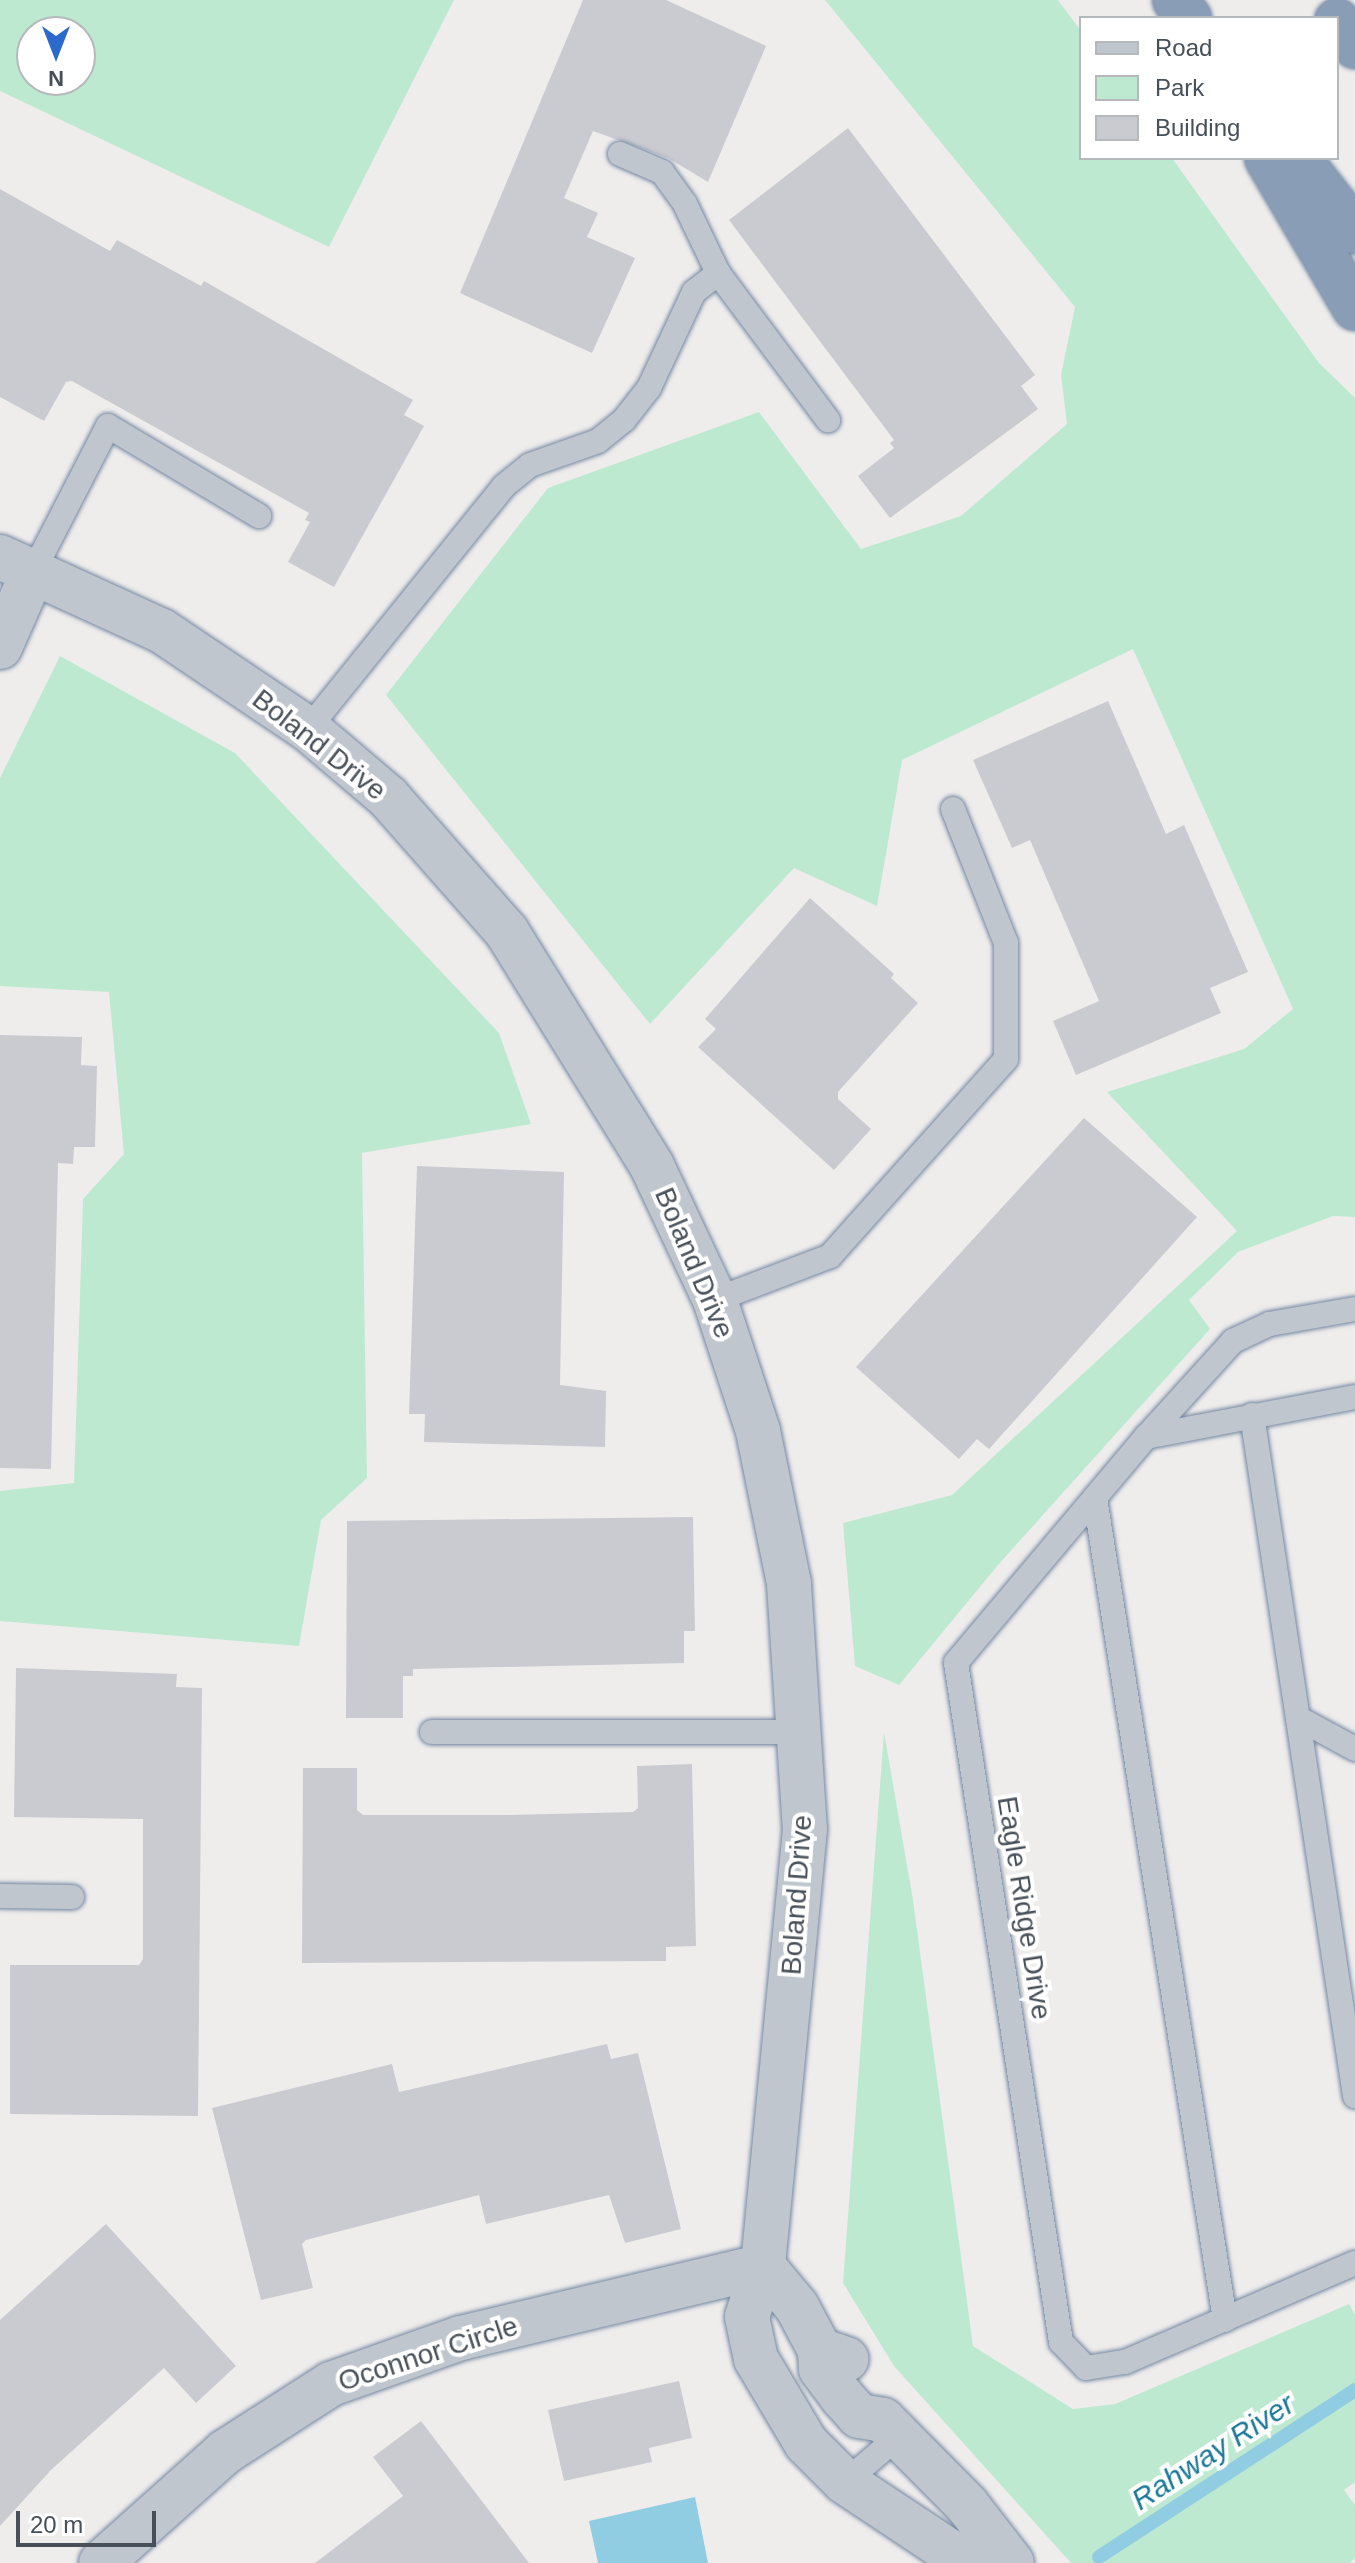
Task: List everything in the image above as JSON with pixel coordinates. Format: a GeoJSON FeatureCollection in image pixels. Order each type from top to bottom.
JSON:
{"type":"FeatureCollection","features":[{"type":"Feature","properties":{"kind":"highway"},"geometry":{"type":"LineString","coordinates":[[1339,24],[1355,46]]}},
{"type":"Feature","properties":{"kind":"highway"},"geometry":{"type":"LineString","coordinates":[[1268,160],[1355,308]]}},
{"type":"Feature","properties":{"kind":"highway"},"geometry":{"type":"LineString","coordinates":[[1300,160],[1355,231]]}},
{"type":"Feature","properties":{"kind":"street","name":"Boland Drive"},"geometry":{"type":"LineString","coordinates":[[17,564],[162,631],[308,729],[388,797],[507,932],[652,1166],[715,1300],[758,1431],[783,1554],[801,1732],[805,1829],[763,2266],[747,2317],[756,2359],[806,2443],[845,2482],[949,2551],[981,2563]]}},
{"type":"Feature","properties":{"kind":"street"},"geometry":{"type":"LineString","coordinates":[[0,647],[17,564]]}},
{"type":"Feature","properties":{"kind":"street"},"geometry":{"type":"LineString","coordinates":[[763,2266],[797,2307],[820,2350],[821,2369],[842,2397],[859,2416],[891,2428],[967,2505],[1012,2563]]}},
{"type":"Feature","properties":{"kind":"street","name":"Oconnor Circle"},"geometry":{"type":"LineString","coordinates":[[101,2563],[225,2452],[331,2384],[461,2338],[763,2266]]}},
{"type":"Feature","properties":{"kind":"lane"},"geometry":{"type":"LineString","coordinates":[[620,154],[662,172],[685,204],[718,273],[828,420]]}},
{"type":"Feature","properties":{"kind":"lane"},"geometry":{"type":"LineString","coordinates":[[308,729],[504,486],[530,465],[598,441],[624,420],[649,388],[694,292],[718,273]]}},
{"type":"Feature","properties":{"kind":"lane"},"geometry":{"type":"LineString","coordinates":[[17,564],[108,426],[259,516]]}},
{"type":"Feature","properties":{"kind":"lane"},"geometry":{"type":"LineString","coordinates":[[715,1300],[830,1256],[1006,1059],[1006,943],[953,809]]}},
{"type":"Feature","properties":{"kind":"lane","name":"Eagle Ridge Drive"},"geometry":{"type":"LineString","coordinates":[[1355,1309],[1269,1324],[1233,1341],[1146,1437],[956,1663],[1061,2342],[1086,2368],[1125,2362],[1355,2263]]}},
{"type":"Feature","properties":{"kind":"lane"},"geometry":{"type":"LineString","coordinates":[[1146,1437],[1355,1397]]}},
{"type":"Feature","properties":{"kind":"lane"},"geometry":{"type":"LineString","coordinates":[[1252,1415],[1355,2096]]}},
{"type":"Feature","properties":{"kind":"lane"},"geometry":{"type":"LineString","coordinates":[[1095,1498],[1225,2320]]}},
{"type":"Feature","properties":{"kind":"lane"},"geometry":{"type":"LineString","coordinates":[[1298,1718],[1355,1749]]}},
{"type":"Feature","properties":{"kind":"lane"},"geometry":{"type":"LineString","coordinates":[[432,1732],[801,1732]]}},
{"type":"Feature","properties":{"kind":"lane"},"geometry":{"type":"LineString","coordinates":[[0,1896],[72,1897]]}},
{"type":"Feature","properties":{"kind":"lane"},"geometry":{"type":"LineString","coordinates":[[1337,1974],[1355,1954]]}},
{"type":"Feature","properties":{"kind":"lane"},"geometry":{"type":"LineString","coordinates":[[845,2482],[891,2428]]}},
{"type":"Feature","properties":{"kind":"green space"},"geometry":{"type":"Polygon","coordinates":[[[0,0],[454,0],[329,247],[0,91],[0,0]]]}},
{"type":"Feature","properties":{"kind":"green space"},"geometry":{"type":"Polygon","coordinates":[[[825,0],[1058,0],[1079,28],[1079,160],[1173,160],[1319,363],[1355,398],[1355,1217],[1333,1216],[1238,1252],[1189,1300],[1210,1329],[998,1565],[899,1685],[855,1666],[843,1523],[952,1495],[1237,1231],[1107,1092],[1244,1049],[1293,1009],[1133,649],[902,760],[877,906],[794,868],[650,1024],[386,695],[548,488],[759,412],[861,549],[961,516],[1067,424],[1061,375],[1075,307],[825,0]]]}},
{"type":"Feature","properties":{"kind":"green space"},"geometry":{"type":"Polygon","coordinates":[[[60,656],[235,753],[499,1033],[531,1124],[362,1153],[367,1478],[321,1520],[299,1646],[0,1621],[0,1491],[74,1483],[83,1199],[124,1154],[109,992],[0,986],[0,778],[60,656]]]}},
{"type":"Feature","properties":{"kind":"green space"},"geometry":{"type":"Polygon","coordinates":[[[884,1732],[913,1900],[973,2346],[1073,2409],[1115,2404],[1349,2304],[1355,2315],[1355,2482],[1344,2490],[1355,2505],[1355,2558],[1350,2563],[1071,2563],[894,2366],[843,2283],[884,1732]]]}},
{"type":"Feature","properties":{"kind":"water"},"geometry":{"type":"Polygon","coordinates":[[[695,2497],[708,2563],[598,2563],[589,2521],[695,2497]]]}},
{"type":"Feature","properties":{"kind":"building"},"geometry":{"type":"Polygon","coordinates":[[[583,0],[666,0],[766,46],[708,182],[668,158],[593,131],[564,198],[598,213],[587,237],[635,258],[592,353],[460,293],[583,0]]]}},
{"type":"Feature","properties":{"kind":"building"},"geometry":{"type":"Polygon","coordinates":[[[848,128],[1035,375],[1021,386],[1038,409],[890,518],[858,476],[894,448],[890,443],[894,440],[729,220],[848,128]]]}},
{"type":"Feature","properties":{"kind":"building"},"geometry":{"type":"Polygon","coordinates":[[[0,189],[110,251],[117,240],[201,286],[204,281],[413,400],[404,415],[424,426],[334,587],[288,562],[310,522],[305,520],[309,513],[72,381],[66,382],[44,421],[0,397],[0,189]]]}},
{"type":"Feature","properties":{"kind":"building"},"geometry":{"type":"Polygon","coordinates":[[[1108,701],[1166,834],[1184,825],[1248,972],[1210,988],[1221,1013],[1076,1075],[1053,1021],[1099,1001],[1030,840],[1012,848],[973,760],[1108,701]]]}},
{"type":"Feature","properties":{"kind":"building"},"geometry":{"type":"Polygon","coordinates":[[[810,898],[894,974],[891,978],[918,1003],[838,1092],[838,1099],[871,1129],[834,1170],[698,1047],[716,1029],[705,1019],[810,898]]]}},
{"type":"Feature","properties":{"kind":"building"},"geometry":{"type":"Polygon","coordinates":[[[0,1035],[82,1037],[81,1065],[97,1066],[95,1147],[74,1147],[73,1164],[58,1163],[51,1469],[0,1468],[0,1035]]]}},
{"type":"Feature","properties":{"kind":"building"},"geometry":{"type":"Polygon","coordinates":[[[1084,1118],[1197,1217],[989,1449],[977,1439],[959,1459],[856,1367],[1084,1118]]]}},
{"type":"Feature","properties":{"kind":"building"},"geometry":{"type":"Polygon","coordinates":[[[417,1166],[564,1172],[560,1385],[606,1391],[605,1447],[424,1442],[425,1414],[409,1414],[417,1166]]]}},
{"type":"Feature","properties":{"kind":"building"},"geometry":{"type":"Polygon","coordinates":[[[693,1517],[695,1631],[684,1631],[684,1663],[413,1669],[413,1676],[403,1676],[403,1718],[346,1718],[347,1521],[693,1517]]]}},
{"type":"Feature","properties":{"kind":"building"},"geometry":{"type":"Polygon","coordinates":[[[16,1668],[177,1674],[176,1687],[202,1688],[198,2116],[10,2114],[10,1965],[139,1965],[143,1959],[143,1819],[14,1817],[16,1668]]]}},
{"type":"Feature","properties":{"kind":"building"},"geometry":{"type":"Polygon","coordinates":[[[692,1764],[696,1946],[666,1947],[666,1961],[302,1963],[303,1768],[357,1768],[357,1810],[363,1815],[505,1815],[633,1812],[638,1808],[637,1766],[692,1764]]]}},
{"type":"Feature","properties":{"kind":"building"},"geometry":{"type":"Polygon","coordinates":[[[607,2044],[611,2059],[638,2053],[681,2229],[625,2243],[609,2195],[486,2224],[479,2195],[306,2240],[302,2244],[313,2288],[261,2300],[212,2108],[392,2064],[399,2092],[607,2044]]]}},
{"type":"Feature","properties":{"kind":"building"},"geometry":{"type":"Polygon","coordinates":[[[106,2224],[236,2366],[196,2403],[164,2368],[51,2470],[0,2526],[0,2320],[106,2224]]]}},
{"type":"Feature","properties":{"kind":"building"},"geometry":{"type":"Polygon","coordinates":[[[679,2381],[692,2438],[649,2448],[652,2462],[564,2481],[548,2410],[679,2381]]]}},
{"type":"Feature","properties":{"kind":"building"},"geometry":{"type":"Polygon","coordinates":[[[421,2421],[529,2563],[315,2563],[403,2496],[373,2457],[421,2421]]]}},
{"type":"Feature","properties":{"kind":"waterway","name":"Rahway River"},"geometry":{"type":"LineString","coordinates":[[1099,2557],[1355,2390]]}}]}
